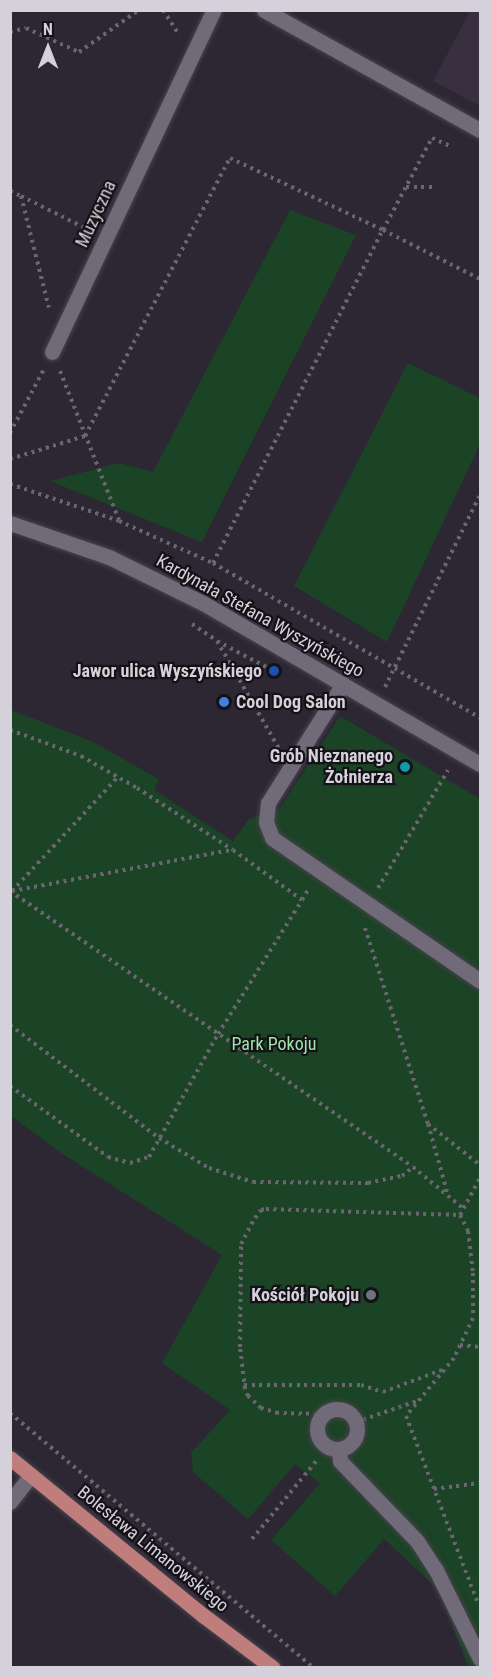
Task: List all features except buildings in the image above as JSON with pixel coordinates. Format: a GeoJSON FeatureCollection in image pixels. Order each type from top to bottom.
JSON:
{"type":"FeatureCollection","features":[{"type":"Feature","properties":{"kind":"main road","name":"Bolesława Limanowskiego"},"geometry":{"type":"LineString","coordinates":[[10,1458],[204,1616],[273,1668]]}},
{"type":"Feature","properties":{"kind":"street","name":"Muzyczna"},"geometry":{"type":"LineString","coordinates":[[52,352],[214,10]]}},
{"type":"Feature","properties":{"kind":"street"},"geometry":{"type":"LineString","coordinates":[[264,10],[480,130]]}},
{"type":"Feature","properties":{"kind":"street","name":"Kardynała Stefana Wyszyńskiego"},"geometry":{"type":"LineString","coordinates":[[10,523],[109,557],[203,603],[480,764]]}},
{"type":"Feature","properties":{"kind":"street"},"geometry":{"type":"LineString","coordinates":[[343,684],[268,803],[266,822],[272,838],[480,981]]}},
{"type":"Feature","properties":{"kind":"street"},"geometry":{"type":"LineString","coordinates":[[334,1448],[352,1444],[357,1431],[354,1417],[343,1409],[329,1410],[324,1414],[319,1420],[317,1434],[334,1448],[340,1461],[417,1541],[436,1570],[480,1659]]}},
{"type":"Feature","properties":{"kind":"street"},"geometry":{"type":"LineString","coordinates":[[10,1502],[31,1475]]}},
{"type":"Feature","properties":{"kind":"path"},"geometry":{"type":"LineString","coordinates":[[10,32],[26,28],[79,52],[139,10]]}},
{"type":"Feature","properties":{"kind":"path"},"geometry":{"type":"LineString","coordinates":[[163,10],[181,39]]}},
{"type":"Feature","properties":{"kind":"path"},"geometry":{"type":"LineString","coordinates":[[213,563],[432,138],[452,147]]}},
{"type":"Feature","properties":{"kind":"path"},"geometry":{"type":"LineString","coordinates":[[10,459],[85,436],[230,158],[383,230],[480,279]]}},
{"type":"Feature","properties":{"kind":"path"},"geometry":{"type":"LineString","coordinates":[[406,187],[434,187]]}},
{"type":"Feature","properties":{"kind":"path"},"geometry":{"type":"LineString","coordinates":[[10,191],[106,239]]}},
{"type":"Feature","properties":{"kind":"path"},"geometry":{"type":"LineString","coordinates":[[21,196],[49,310]]}},
{"type":"Feature","properties":{"kind":"path"},"geometry":{"type":"LineString","coordinates":[[52,352],[119,521]]}},
{"type":"Feature","properties":{"kind":"path"},"geometry":{"type":"LineString","coordinates":[[10,433],[52,352]]}},
{"type":"Feature","properties":{"kind":"path"},"geometry":{"type":"LineString","coordinates":[[10,484],[119,521],[213,563],[480,718]]}},
{"type":"Feature","properties":{"kind":"path"},"geometry":{"type":"LineString","coordinates":[[376,703],[480,495]]}},
{"type":"Feature","properties":{"kind":"path"},"geometry":{"type":"LineString","coordinates":[[182,618],[217,641],[274,671]]}},
{"type":"Feature","properties":{"kind":"path"},"geometry":{"type":"LineString","coordinates":[[217,641],[290,768]]}},
{"type":"Feature","properties":{"kind":"path"},"geometry":{"type":"LineString","coordinates":[[10,730],[81,756],[118,777],[232,850],[302,900]]}},
{"type":"Feature","properties":{"kind":"path"},"geometry":{"type":"LineString","coordinates":[[437,764],[457,774]]}},
{"type":"Feature","properties":{"kind":"path"},"geometry":{"type":"LineString","coordinates":[[368,903],[448,770]]}},
{"type":"Feature","properties":{"kind":"path"},"geometry":{"type":"LineString","coordinates":[[11,892],[118,777]]}},
{"type":"Feature","properties":{"kind":"path"},"geometry":{"type":"LineString","coordinates":[[11,892],[232,850]]}},
{"type":"Feature","properties":{"kind":"path"},"geometry":{"type":"LineString","coordinates":[[10,1086],[108,1157],[130,1163],[149,1157],[218,1034],[302,900],[318,870]]}},
{"type":"Feature","properties":{"kind":"path"},"geometry":{"type":"LineString","coordinates":[[11,892],[413,1167],[464,1209]]}},
{"type":"Feature","properties":{"kind":"path"},"geometry":{"type":"LineString","coordinates":[[364,926],[428,1124],[449,1197]]}},
{"type":"Feature","properties":{"kind":"path"},"geometry":{"type":"LineString","coordinates":[[10,1025],[159,1138],[209,1168],[253,1182],[368,1183],[402,1176],[413,1167]]}},
{"type":"Feature","properties":{"kind":"path"},"geometry":{"type":"LineString","coordinates":[[428,1124],[480,1164]]}},
{"type":"Feature","properties":{"kind":"path"},"geometry":{"type":"LineString","coordinates":[[460,1215],[480,1178]]}},
{"type":"Feature","properties":{"kind":"path"},"geometry":{"type":"LineString","coordinates":[[324,1414],[278,1413],[261,1408],[248,1396],[244,1385],[240,1347],[242,1244],[261,1210],[460,1215]]}},
{"type":"Feature","properties":{"kind":"path"},"geometry":{"type":"LineString","coordinates":[[460,1215],[468,1232],[473,1273],[473,1318],[445,1369],[405,1416],[480,1610]]}},
{"type":"Feature","properties":{"kind":"path"},"geometry":{"type":"LineString","coordinates":[[460,1345],[480,1347]]}},
{"type":"Feature","properties":{"kind":"path"},"geometry":{"type":"LineString","coordinates":[[244,1385],[361,1385],[383,1392],[445,1369]]}},
{"type":"Feature","properties":{"kind":"path"},"geometry":{"type":"LineString","coordinates":[[356,1422],[419,1400]]}},
{"type":"Feature","properties":{"kind":"path"},"geometry":{"type":"LineString","coordinates":[[10,1413],[314,1668]]}},
{"type":"Feature","properties":{"kind":"path"},"geometry":{"type":"LineString","coordinates":[[252,1539],[334,1448]]}},
{"type":"Feature","properties":{"kind":"path"},"geometry":{"type":"LineString","coordinates":[[434,1489],[480,1483]]}},
{"type":"Feature","properties":{"kind":"shaded area"},"geometry":{"type":"Polygon","coordinates":[[[470,11],[480,11],[480,106],[433,81],[470,11]]]}},
{"type":"Feature","properties":{"kind":"green space"},"geometry":{"type":"Polygon","coordinates":[[[290,210],[356,235],[202,542],[50,481],[119,463],[153,472],[290,210]]]}},
{"type":"Feature","properties":{"kind":"green space"},"geometry":{"type":"Polygon","coordinates":[[[408,363],[480,398],[480,444],[387,642],[294,586],[408,363]]]}},
{"type":"Feature","properties":{"kind":"green space","name":"Park Pokoju"},"geometry":{"type":"Polygon","coordinates":[[[11,710],[91,741],[159,779],[154,790],[233,841],[249,819],[279,809],[340,716],[480,799],[480,1667],[468,1667],[439,1590],[384,1539],[335,1596],[271,1540],[320,1483],[295,1464],[248,1519],[193,1472],[191,1453],[230,1410],[162,1363],[222,1255],[61,1153],[11,1116],[11,710]]]}},
{"type":"Feature","properties":{"kind":"place","name":"Jawor ulica Wyszyńskiego"},"geometry":{"type":"Point","coordinates":[274,671]}},
{"type":"Feature","properties":{"kind":"place","name":"Cool Dog Salon"},"geometry":{"type":"Point","coordinates":[224,702]}},
{"type":"Feature","properties":{"kind":"place","name":"Grób Nieznanego Żołnierza"},"geometry":{"type":"Point","coordinates":[405,767]}},
{"type":"Feature","properties":{"kind":"place","name":"Kościół Pokoju"},"geometry":{"type":"Point","coordinates":[371,1295]}}]}
